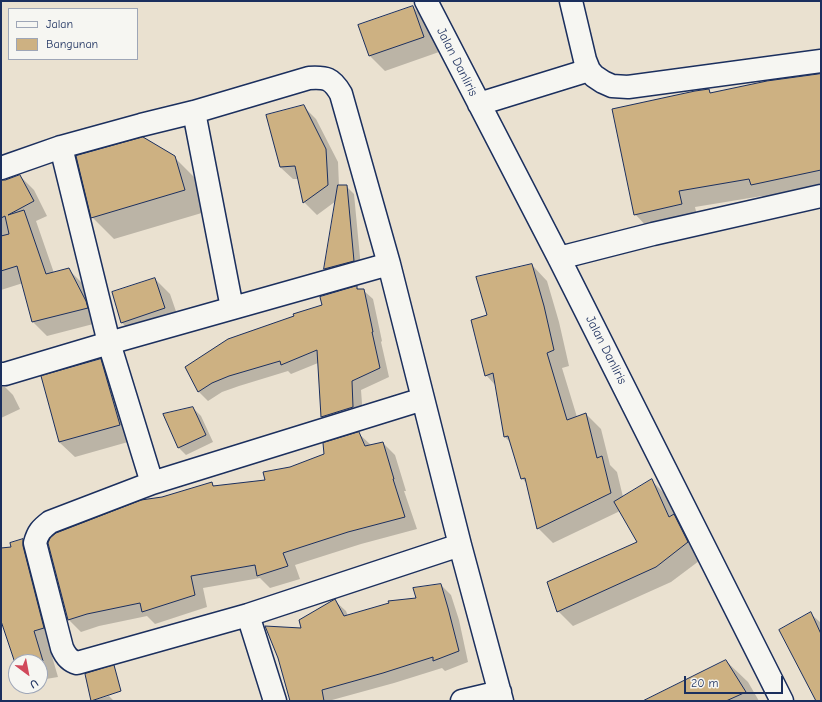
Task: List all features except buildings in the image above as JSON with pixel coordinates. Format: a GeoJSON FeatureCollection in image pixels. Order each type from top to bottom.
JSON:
{"type":"FeatureCollection","features":[{"type":"Feature","properties":{"kind":"street","name":"Jalan Danliris"},"geometry":{"type":"LineString","coordinates":[[426,1],[559,258],[782,701]]}},
{"type":"Feature","properties":{"kind":"street"},"geometry":{"type":"LineString","coordinates":[[571,1],[585,60],[589,70],[594,76],[612,86],[628,87],[821,61]]}},
{"type":"Feature","properties":{"kind":"street"},"geometry":{"type":"LineString","coordinates":[[479,104],[589,70]]}},
{"type":"Feature","properties":{"kind":"street"},"geometry":{"type":"LineString","coordinates":[[1,168],[61,147],[194,112],[309,78],[328,79],[337,86],[341,94],[390,264],[460,545],[501,696],[462,701]]}},
{"type":"Feature","properties":{"kind":"street"},"geometry":{"type":"LineString","coordinates":[[194,112],[232,308]]}},
{"type":"Feature","properties":{"kind":"street"},"geometry":{"type":"LineString","coordinates":[[61,147],[109,343],[152,483]]}},
{"type":"Feature","properties":{"kind":"street"},"geometry":{"type":"LineString","coordinates":[[559,258],[653,234],[821,196]]}},
{"type":"Feature","properties":{"kind":"street"},"geometry":{"type":"LineString","coordinates":[[1,374],[390,264]]}},
{"type":"Feature","properties":{"kind":"street"},"geometry":{"type":"LineString","coordinates":[[423,399],[152,483],[50,522],[37,535],[35,543],[62,648],[66,656],[73,662],[77,663],[248,615],[460,545]]}},
{"type":"Feature","properties":{"kind":"street"},"geometry":{"type":"LineString","coordinates":[[248,615],[275,701]]}}]}
